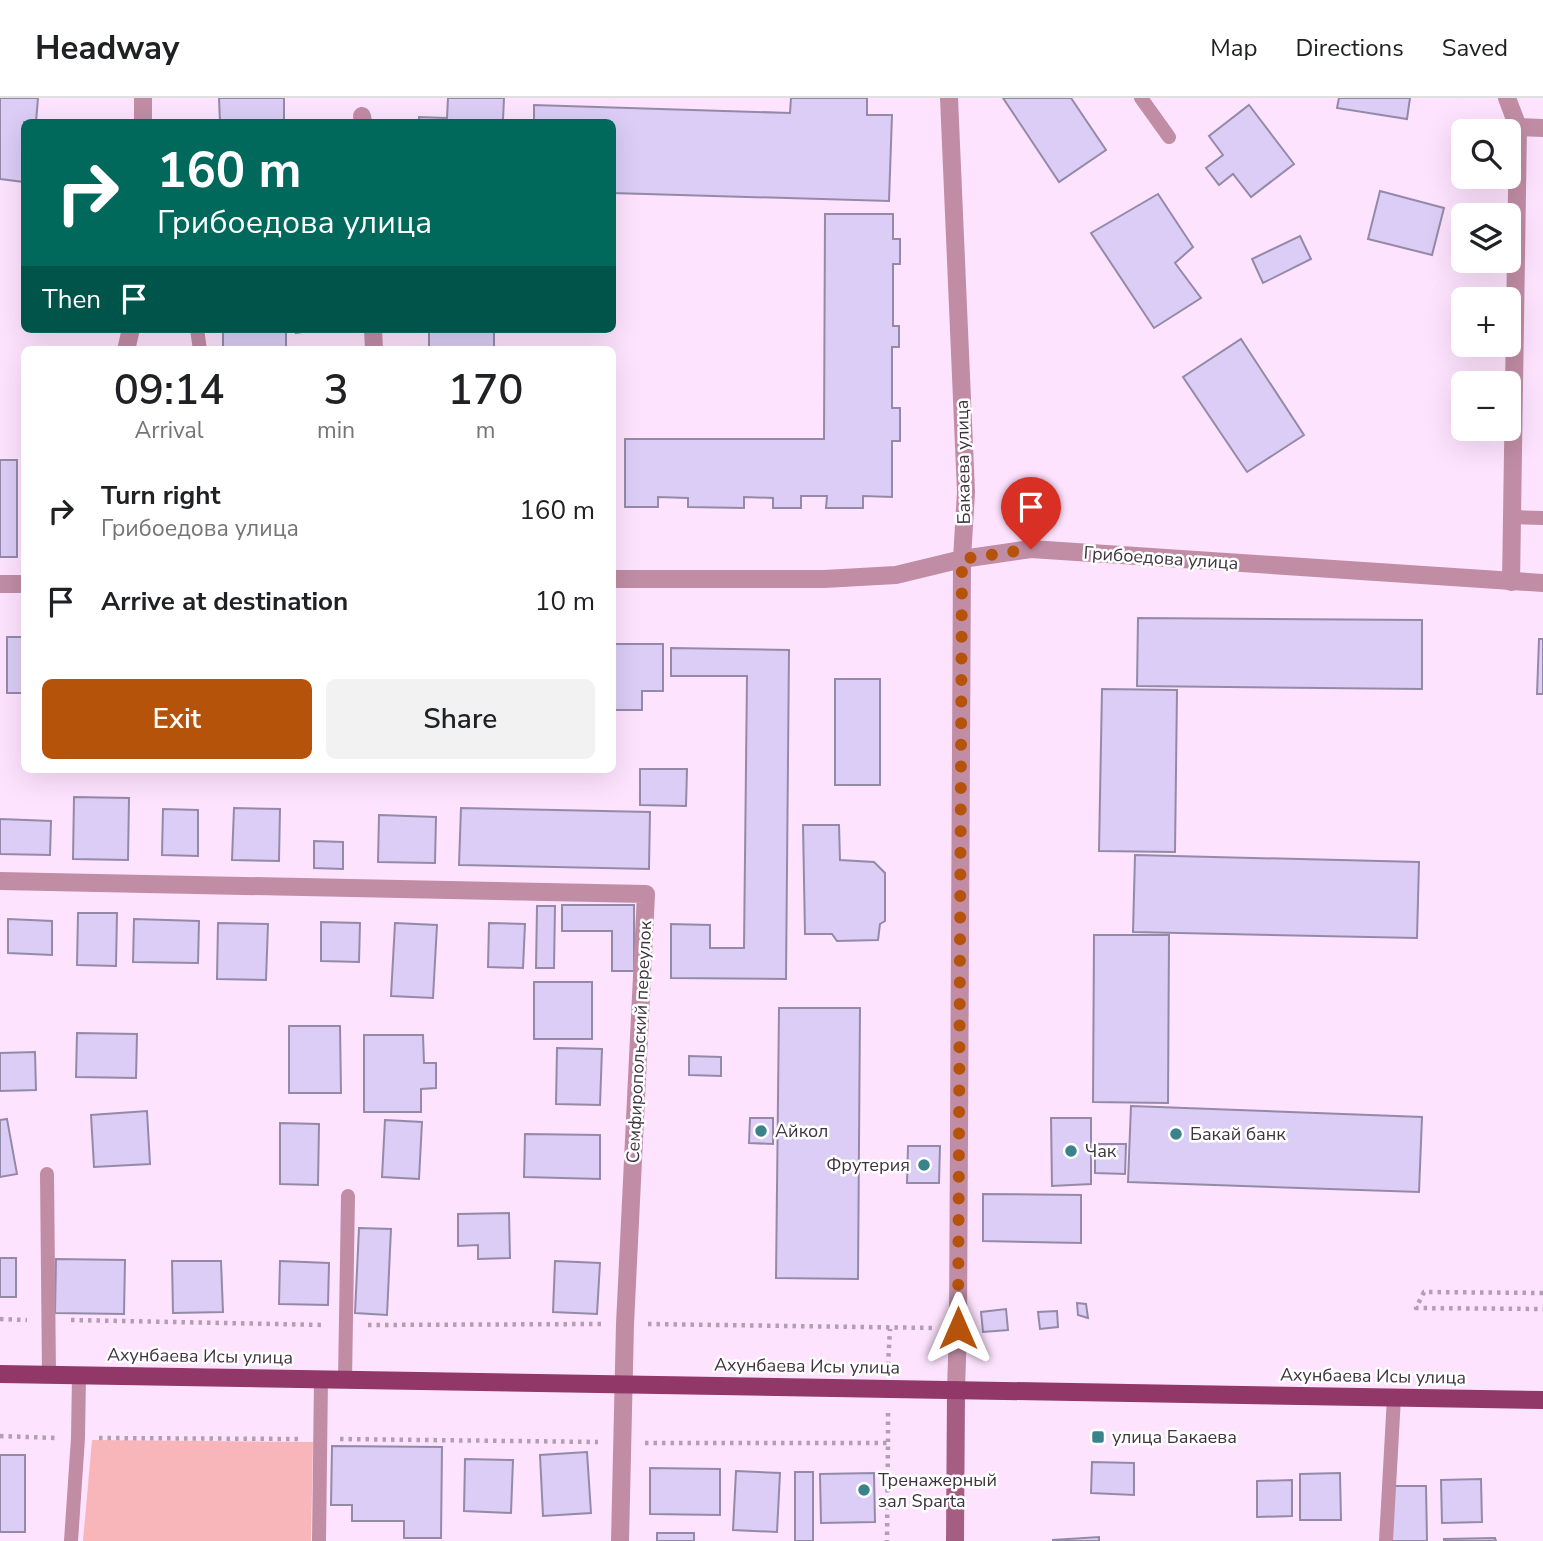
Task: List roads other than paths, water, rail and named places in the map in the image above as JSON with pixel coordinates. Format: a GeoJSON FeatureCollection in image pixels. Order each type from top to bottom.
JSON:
{"type":"FeatureCollection","features":[{"type":"Feature","properties":{"kind":"main road","name":"Ахунбаева Исы улица"},"geometry":{"type":"LineString","coordinates":[[0,1374],[1543,1400]]}},
{"type":"Feature","properties":{"kind":"main road","name":"Бакаева улица"},"geometry":{"type":"LineString","coordinates":[[955,1541],[956,1390]]}},
{"type":"Feature","properties":{"kind":"street"},"geometry":{"type":"LineString","coordinates":[[143,98],[143,119]]}},
{"type":"Feature","properties":{"kind":"street","name":"Бакаева улица"},"geometry":{"type":"LineString","coordinates":[[949,98],[966,492],[962,559],[956,1390]]}},
{"type":"Feature","properties":{"kind":"street"},"geometry":{"type":"LineString","coordinates":[[1507,98],[1515,119]]}},
{"type":"Feature","properties":{"kind":"street"},"geometry":{"type":"LineString","coordinates":[[1521,127],[1543,128]]}},
{"type":"Feature","properties":{"kind":"street"},"geometry":{"type":"LineString","coordinates":[[1511,582],[1517,189]]}},
{"type":"Feature","properties":{"kind":"street","name":"Грибоедова улица"},"geometry":{"type":"LineString","coordinates":[[616,579],[824,579],[896,575],[962,559],[1031,549],[1543,583]]}},
{"type":"Feature","properties":{"kind":"street"},"geometry":{"type":"LineString","coordinates":[[0,584],[21,584]]}},
{"type":"Feature","properties":{"kind":"street","name":"Семфиропольский переулок"},"geometry":{"type":"LineString","coordinates":[[0,881],[646,894],[625,1324],[620,1541]]}},
{"type":"Feature","properties":{"kind":"lane"},"geometry":{"type":"LineString","coordinates":[[1140,98],[1169,137]]}},
{"type":"Feature","properties":{"kind":"lane"},"geometry":{"type":"LineString","coordinates":[[1512,517],[1543,518]]}},
{"type":"Feature","properties":{"kind":"lane"},"geometry":{"type":"LineString","coordinates":[[47,1174],[49,1374]]}},
{"type":"Feature","properties":{"kind":"lane"},"geometry":{"type":"LineString","coordinates":[[345,1380],[348,1196]]}},
{"type":"Feature","properties":{"kind":"lane"},"geometry":{"type":"LineString","coordinates":[[71,1541],[79,1375]]}},
{"type":"Feature","properties":{"kind":"lane"},"geometry":{"type":"LineString","coordinates":[[319,1541],[321,1380]]}},
{"type":"Feature","properties":{"kind":"lane"},"geometry":{"type":"LineString","coordinates":[[1386,1541],[1394,1397]]}},
{"type":"Feature","properties":{"kind":"place","name":"Айкол"},"geometry":{"type":"Point","coordinates":[761,1131]}},
{"type":"Feature","properties":{"kind":"place","name":"Бакай банк"},"geometry":{"type":"Point","coordinates":[1176,1134]}},
{"type":"Feature","properties":{"kind":"place","name":"Чак"},"geometry":{"type":"Point","coordinates":[1071,1151]}},
{"type":"Feature","properties":{"kind":"place","name":"Фрутерия"},"geometry":{"type":"Point","coordinates":[924,1165]}},
{"type":"Feature","properties":{"kind":"place","name":"улица Бакаева"},"geometry":{"type":"Point","coordinates":[1098,1437]}},
{"type":"Feature","properties":{"kind":"place","name":"Тренажерный зал Sparta"},"geometry":{"type":"Point","coordinates":[864,1490]}}]}
